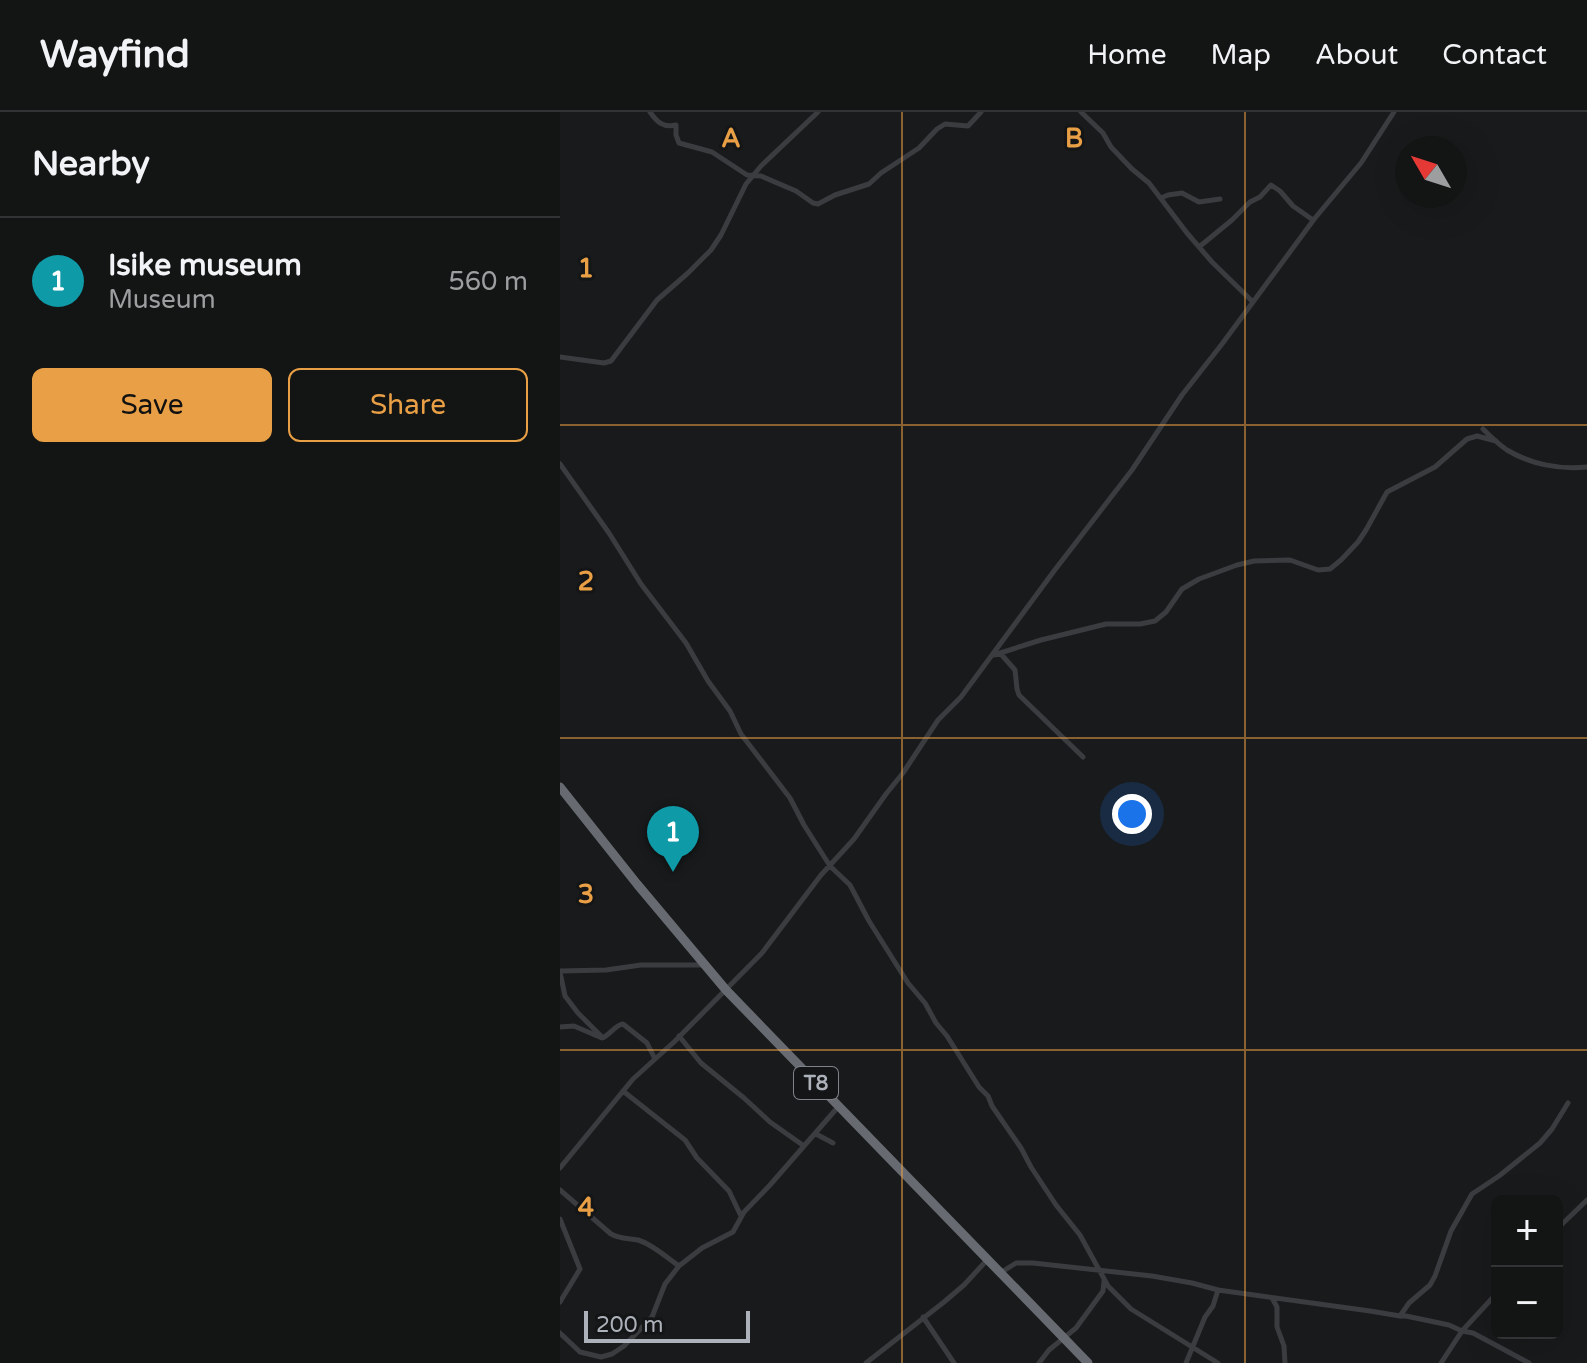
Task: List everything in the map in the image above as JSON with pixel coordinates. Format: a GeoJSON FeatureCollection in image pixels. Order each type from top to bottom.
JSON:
{"type":"FeatureCollection","features":[{"type":"Feature","properties":{"kind":"highway","name":"T8"},"geometry":{"type":"LineString","coordinates":[[560,787],[726,990],[1088,1363]]}},
{"type":"Feature","properties":{"kind":"street"},"geometry":{"type":"LineString","coordinates":[[650,112],[658,123],[676,126],[679,143],[717,155],[747,175],[761,176],[796,191],[813,203],[821,203],[869,184],[919,148],[937,129],[948,123],[968,126],[981,112]]}},
{"type":"Feature","properties":{"kind":"street"},"geometry":{"type":"LineString","coordinates":[[560,357],[604,363],[611,361],[657,300],[711,250],[752,176],[818,112]]}},
{"type":"Feature","properties":{"kind":"street"},"geometry":{"type":"LineString","coordinates":[[948,123],[949,112]]}},
{"type":"Feature","properties":{"kind":"street"},"geometry":{"type":"LineString","coordinates":[[1081,112],[1132,169],[1149,183],[1199,247],[1253,302]]}},
{"type":"Feature","properties":{"kind":"street"},"geometry":{"type":"LineString","coordinates":[[560,1168],[633,1079],[762,953],[821,875],[854,839],[938,720],[961,697],[1132,470],[1182,395],[1313,220],[1361,163],[1394,112]]}},
{"type":"Feature","properties":{"kind":"street"},"geometry":{"type":"LineString","coordinates":[[1199,247],[1272,184],[1293,206],[1313,220]]}},
{"type":"Feature","properties":{"kind":"street"},"geometry":{"type":"LineString","coordinates":[[1161,198],[1182,193],[1199,202],[1220,199]]}},
{"type":"Feature","properties":{"kind":"street"},"geometry":{"type":"LineString","coordinates":[[1483,429],[1507,450],[1533,462],[1549,466],[1587,467]]}},
{"type":"Feature","properties":{"kind":"street"},"geometry":{"type":"LineString","coordinates":[[993,655],[1106,624],[1155,621],[1166,612],[1182,589],[1237,565],[1262,560],[1290,560],[1318,570],[1330,569],[1358,542],[1387,492],[1435,467],[1467,439],[1477,436],[1496,441]]}},
{"type":"Feature","properties":{"kind":"street"},"geometry":{"type":"LineString","coordinates":[[560,464],[641,584],[686,643],[730,711],[741,734],[790,798],[830,866],[850,885],[908,983],[988,1096],[1056,1205],[1072,1223],[1104,1280],[1131,1309],[1218,1363]]}},
{"type":"Feature","properties":{"kind":"street"},"geometry":{"type":"LineString","coordinates":[[1000,653],[1015,670],[1019,695],[1083,757]]}},
{"type":"Feature","properties":{"kind":"street"},"geometry":{"type":"LineString","coordinates":[[602,1038],[565,996],[560,972],[641,965],[704,965]]}},
{"type":"Feature","properties":{"kind":"street"},"geometry":{"type":"LineString","coordinates":[[602,1038],[623,1024],[647,1043],[655,1060]]}},
{"type":"Feature","properties":{"kind":"street"},"geometry":{"type":"LineString","coordinates":[[560,1027],[574,1026],[602,1038]]}},
{"type":"Feature","properties":{"kind":"street"},"geometry":{"type":"LineString","coordinates":[[679,1036],[701,1063],[770,1122],[804,1146]]}},
{"type":"Feature","properties":{"kind":"street"},"geometry":{"type":"LineString","coordinates":[[623,1091],[685,1140],[697,1158],[729,1191],[741,1217]]}},
{"type":"Feature","properties":{"kind":"street"},"geometry":{"type":"LineString","coordinates":[[1400,1316],[1409,1303],[1430,1285],[1451,1231],[1472,1194],[1540,1143],[1568,1103]]}},
{"type":"Feature","properties":{"kind":"street"},"geometry":{"type":"LineString","coordinates":[[560,1333],[580,1352],[601,1357],[617,1352],[649,1322],[665,1284],[679,1266],[702,1248],[733,1232],[744,1212],[839,1106]]}},
{"type":"Feature","properties":{"kind":"street"},"geometry":{"type":"LineString","coordinates":[[816,1134],[833,1143]]}},
{"type":"Feature","properties":{"kind":"street"},"geometry":{"type":"LineString","coordinates":[[560,1190],[611,1234],[638,1240],[679,1266]]}},
{"type":"Feature","properties":{"kind":"street"},"geometry":{"type":"LineString","coordinates":[[1563,1223],[1587,1200]]}},
{"type":"Feature","properties":{"kind":"street"},"geometry":{"type":"LineString","coordinates":[[560,1219],[580,1269],[560,1302]]}},
{"type":"Feature","properties":{"kind":"street"},"geometry":{"type":"LineString","coordinates":[[866,1363],[964,1285],[988,1259]]}},
{"type":"Feature","properties":{"kind":"street"},"geometry":{"type":"LineString","coordinates":[[1000,1273],[1023,1262],[1177,1280],[1218,1290],[1406,1316],[1473,1333],[1529,1363]]}},
{"type":"Feature","properties":{"kind":"street"},"geometry":{"type":"LineString","coordinates":[[1039,1363],[1046,1353],[1076,1328],[1103,1291],[1104,1280]]}},
{"type":"Feature","properties":{"kind":"street"},"geometry":{"type":"LineString","coordinates":[[1186,1363],[1218,1290]]}},
{"type":"Feature","properties":{"kind":"street"},"geometry":{"type":"LineString","coordinates":[[1272,1297],[1277,1307],[1277,1327],[1284,1346],[1285,1363]]}},
{"type":"Feature","properties":{"kind":"street"},"geometry":{"type":"LineString","coordinates":[[1441,1363],[1462,1331],[1491,1300]]}},
{"type":"Feature","properties":{"kind":"street"},"geometry":{"type":"LineString","coordinates":[[923,1317],[954,1363]]}},
{"type":"Feature","properties":{"kind":"place","name":"Isike museum"},"geometry":{"type":"Point","coordinates":[673,872]}}]}
